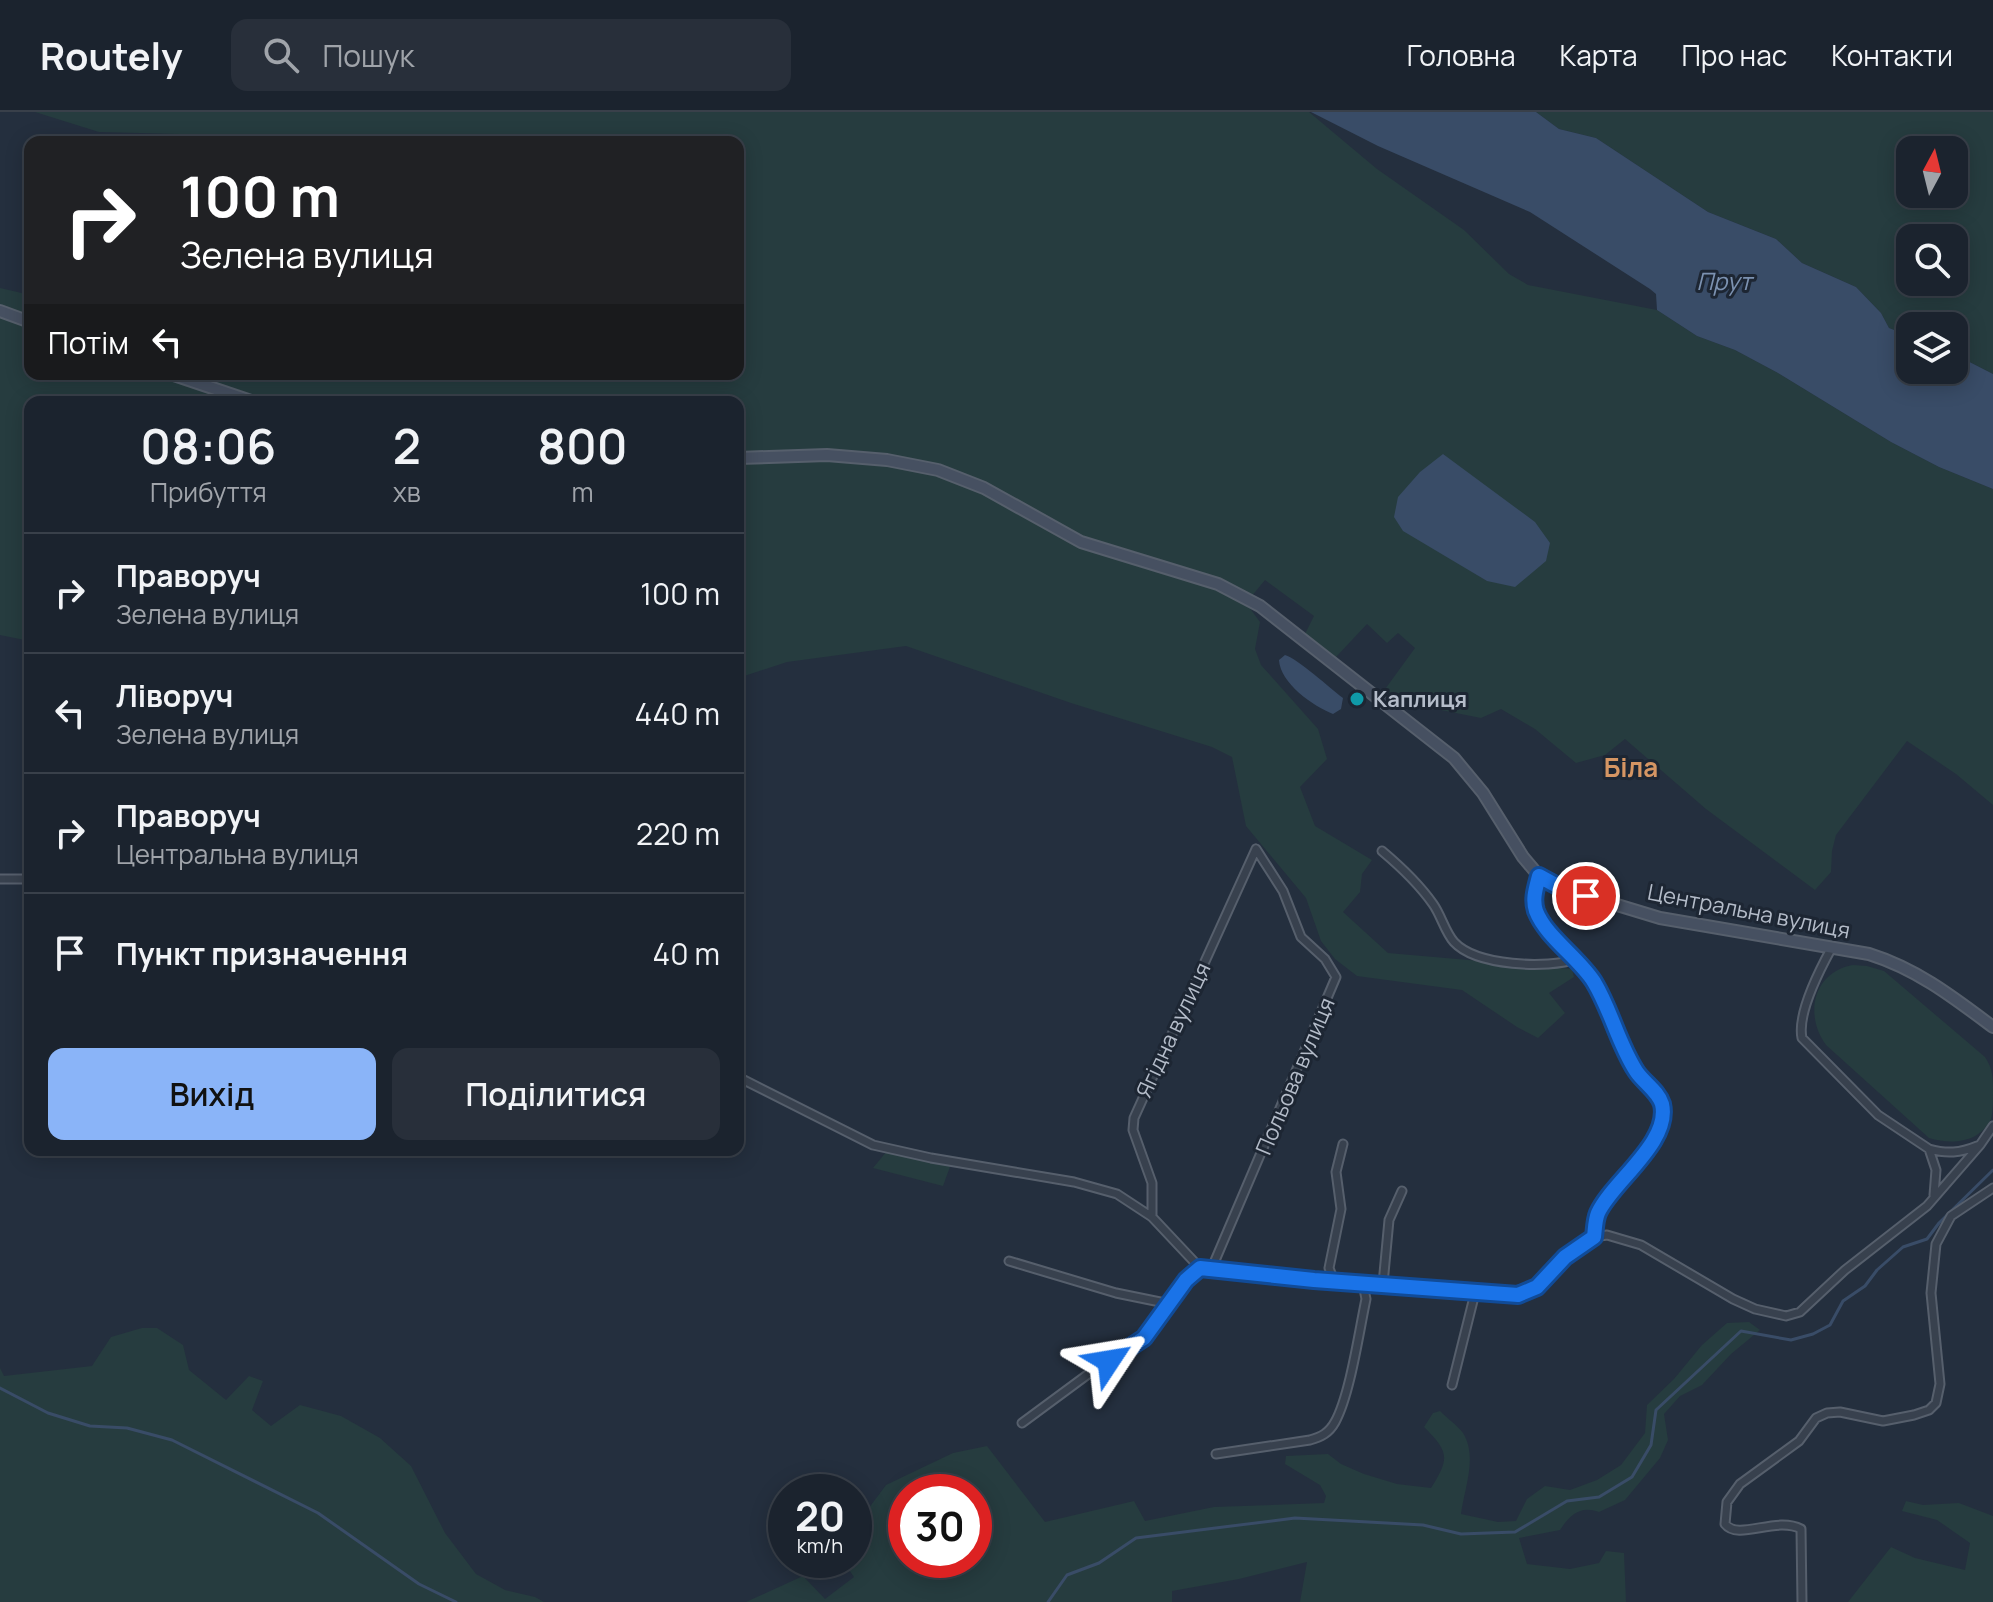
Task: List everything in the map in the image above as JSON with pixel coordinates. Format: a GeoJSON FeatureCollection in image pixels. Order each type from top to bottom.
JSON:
{"type":"FeatureCollection","features":[{"type":"Feature","properties":{"kind":"main road"},"geometry":{"type":"LineString","coordinates":[[0,311],[24,320]]}},
{"type":"Feature","properties":{"kind":"main road"},"geometry":{"type":"LineString","coordinates":[[189,380],[236,396]]}},
{"type":"Feature","properties":{"kind":"main road","name":"Центральна вулиця"},"geometry":{"type":"LineString","coordinates":[[744,458],[827,455],[887,460],[938,470],[984,488],[1081,542],[1218,584],[1260,606],[1454,758],[1483,793],[1523,857],[1539,876],[1561,888],[1660,918],[1869,954],[1898,963],[1935,984],[1993,1027]]}},
{"type":"Feature","properties":{"kind":"street","name":"Ягідна вулиця"},"geometry":{"type":"LineString","coordinates":[[1152,1217],[1152,1183],[1133,1130],[1134,1118],[1256,849]]}},
{"type":"Feature","properties":{"kind":"street","name":"Польова вулиця"},"geometry":{"type":"LineString","coordinates":[[1211,1270],[1336,977],[1325,959],[1301,937],[1283,891],[1256,849]]}},
{"type":"Feature","properties":{"kind":"street"},"geometry":{"type":"LineString","coordinates":[[1382,851],[1399,865],[1432,903],[1454,942],[1477,957],[1550,964],[1577,959]]}},
{"type":"Feature","properties":{"kind":"street"},"geometry":{"type":"LineString","coordinates":[[1539,876],[1534,900],[1537,913],[1577,959],[1606,1004],[1636,1072],[1661,1101],[1662,1110],[1651,1144],[1597,1215],[1594,1237]]}},
{"type":"Feature","properties":{"kind":"street"},"geometry":{"type":"LineString","coordinates":[[0,879],[24,879]]}},
{"type":"Feature","properties":{"kind":"street"},"geometry":{"type":"LineString","coordinates":[[1831,949],[1821,966],[1799,1026],[1802,1038],[1878,1115],[1929,1149],[1945,1153],[1963,1152],[1980,1145]]}},
{"type":"Feature","properties":{"kind":"street"},"geometry":{"type":"LineString","coordinates":[[744,1080],[873,1145],[1074,1182],[1117,1194],[1152,1217],[1200,1268],[1475,1293],[1526,1293],[1537,1287],[1565,1257],[1594,1237],[1622,1238],[1641,1245],[1733,1299],[1755,1309],[1786,1316],[1800,1312],[1845,1270],[1927,1206],[1993,1126]]}},
{"type":"Feature","properties":{"kind":"street"},"geometry":{"type":"LineString","coordinates":[[1339,1282],[1329,1268],[1341,1209],[1336,1172],[1343,1144]]}},
{"type":"Feature","properties":{"kind":"street"},"geometry":{"type":"LineString","coordinates":[[1929,1149],[1936,1170],[1934,1195]]}},
{"type":"Feature","properties":{"kind":"street"},"geometry":{"type":"LineString","coordinates":[[1383,1284],[1389,1220],[1402,1191]]}},
{"type":"Feature","properties":{"kind":"street"},"geometry":{"type":"LineString","coordinates":[[1802,1602],[1801,1529],[1785,1524],[1738,1532],[1730,1530],[1725,1524],[1727,1502],[1740,1484],[1799,1441],[1816,1418],[1840,1412],[1883,1421],[1929,1410],[1936,1403],[1940,1384],[1931,1293],[1936,1244],[1951,1216],[1992,1191]]}},
{"type":"Feature","properties":{"kind":"street"},"geometry":{"type":"LineString","coordinates":[[1009,1261],[1116,1293],[1170,1304]]}},
{"type":"Feature","properties":{"kind":"street"},"geometry":{"type":"LineString","coordinates":[[1022,1423],[1144,1338],[1186,1280],[1200,1268]]}},
{"type":"Feature","properties":{"kind":"street"},"geometry":{"type":"LineString","coordinates":[[1216,1454],[1310,1440],[1322,1437],[1329,1429],[1343,1401],[1366,1299],[1363,1284]]}},
{"type":"Feature","properties":{"kind":"street"},"geometry":{"type":"LineString","coordinates":[[1452,1385],[1475,1293]]}},
{"type":"Feature","properties":{"kind":"green space"},"geometry":{"type":"Polygon","coordinates":[[[35,112],[1309,112],[1377,169],[1464,230],[1509,274],[1528,285],[1657,310],[1697,336],[1735,350],[1778,373],[1891,442],[1939,467],[1993,489],[1993,805],[1956,774],[1907,741],[1836,835],[1831,872],[1815,890],[1706,809],[1625,739],[1605,755],[1576,763],[1535,729],[1501,709],[1481,718],[1441,710],[1413,693],[1399,705],[1383,692],[1415,648],[1398,633],[1387,643],[1367,624],[1336,657],[1305,634],[1314,616],[1265,580],[1246,603],[1260,622],[1255,649],[1261,665],[1318,729],[1327,759],[1300,787],[1315,826],[1372,860],[1362,874],[1360,892],[1343,912],[1388,953],[1572,969],[1574,977],[1549,993],[1565,1013],[1538,1038],[1462,990],[1357,976],[1335,959],[1321,941],[1306,898],[1246,826],[1232,757],[1212,747],[1071,703],[906,646],[787,662],[744,676],[744,396],[24,396],[24,640],[0,635],[0,288],[24,294],[24,380],[744,380],[744,136],[99,132],[35,112]],[[1444,454],[1450,558],[1487,581],[1444,454]]]}},
{"type":"Feature","properties":{"kind":"green space"},"geometry":{"type":"Polygon","coordinates":[[[1536,112],[1993,112],[1993,374],[1968,361],[1968,312],[1896,312],[1896,331],[1889,328],[1881,313],[1856,287],[1802,263],[1776,239],[1708,212],[1596,138],[1559,129],[1536,112]]]}},
{"type":"Feature","properties":{"kind":"green space"},"geometry":{"type":"Polygon","coordinates":[[[1853,965],[1884,971],[1985,1057],[1992,1074],[1993,1110],[1991,1119],[1979,1133],[1956,1141],[1929,1138],[1826,1045],[1815,1021],[1816,996],[1829,976],[1853,965]]]}},
{"type":"Feature","properties":{"kind":"green space"},"geometry":{"type":"Polygon","coordinates":[[[887,1151],[951,1164],[943,1186],[873,1168],[887,1151]]]}},
{"type":"Feature","properties":{"kind":"green space"},"geometry":{"type":"Polygon","coordinates":[[[1749,1322],[1760,1330],[1731,1354],[1702,1385],[1680,1396],[1664,1414],[1668,1440],[1660,1458],[1625,1500],[1599,1512],[1586,1510],[1576,1513],[1560,1530],[1519,1538],[1527,1564],[1570,1569],[1599,1563],[1606,1551],[1624,1553],[1626,1602],[1300,1602],[1307,1562],[1172,1591],[1172,1602],[746,1602],[799,1578],[805,1578],[825,1599],[853,1578],[872,1578],[872,1504],[888,1484],[888,1578],[992,1578],[992,1474],[909,1474],[953,1453],[987,1446],[1045,1522],[1134,1501],[1145,1521],[1214,1507],[1324,1503],[1326,1496],[1320,1485],[1285,1464],[1286,1456],[1328,1454],[1341,1464],[1364,1474],[1397,1484],[1431,1488],[1444,1456],[1438,1443],[1424,1427],[1433,1413],[1440,1411],[1463,1433],[1467,1442],[1470,1463],[1461,1514],[1498,1522],[1516,1521],[1527,1499],[1545,1486],[1570,1490],[1597,1480],[1621,1465],[1645,1433],[1647,1405],[1702,1345],[1727,1323],[1749,1322]]]}},
{"type":"Feature","properties":{"kind":"green space"},"geometry":{"type":"Polygon","coordinates":[[[142,1328],[157,1328],[183,1345],[189,1370],[226,1400],[249,1376],[263,1381],[252,1410],[271,1426],[300,1405],[341,1416],[380,1438],[411,1466],[445,1533],[476,1574],[505,1590],[544,1602],[0,1602],[0,1368],[4,1376],[92,1366],[111,1337],[142,1328]]]}},
{"type":"Feature","properties":{"kind":"green space"},"geometry":{"type":"Polygon","coordinates":[[[1906,1501],[1923,1505],[1959,1503],[1993,1516],[1993,1602],[1848,1602],[1891,1547],[1915,1558],[1965,1570],[1970,1543],[1937,1520],[1902,1511],[1906,1501]]]}},
{"type":"Feature","properties":{"kind":"water","name":"Прут"},"geometry":{"type":"Polygon","coordinates":[[[1311,112],[1536,112],[1559,129],[1596,138],[1708,212],[1776,239],[1802,263],[1856,287],[1881,313],[1889,328],[1896,331],[1896,384],[1968,384],[1968,361],[1993,374],[1993,489],[1939,467],[1891,442],[1778,373],[1735,350],[1697,336],[1657,310],[1656,294],[1650,289],[1530,212],[1378,146],[1311,112]]]}},
{"type":"Feature","properties":{"kind":"water"},"geometry":{"type":"Polygon","coordinates":[[[1443,454],[1535,522],[1550,543],[1546,561],[1515,587],[1487,581],[1403,531],[1394,517],[1398,497],[1420,472],[1443,454]]]}},
{"type":"Feature","properties":{"kind":"water"},"geometry":{"type":"Polygon","coordinates":[[[1285,655],[1343,698],[1341,709],[1333,714],[1299,693],[1281,669],[1279,660],[1285,655]]]}},
{"type":"Feature","properties":{"kind":"waterway"},"geometry":{"type":"LineString","coordinates":[[1048,1602],[1067,1575],[1099,1563],[1136,1538],[1295,1518],[1423,1525],[1461,1534],[1515,1532],[1567,1501],[1599,1497],[1632,1477],[1651,1445],[1656,1410],[1741,1331],[1791,1340],[1830,1325],[1843,1301],[1865,1286],[1877,1270],[1903,1247],[1927,1239],[1993,1170]]}},
{"type":"Feature","properties":{"kind":"waterway"},"geometry":{"type":"LineString","coordinates":[[0,1388],[48,1413],[90,1426],[127,1428],[172,1440],[318,1513],[419,1584],[456,1602]]}},
{"type":"Feature","properties":{"kind":"place","name":"Каплиця"},"geometry":{"type":"Point","coordinates":[1357,699]}},
{"type":"Feature","properties":{"kind":"district","name":"Біла"},"geometry":{"type":"Point","coordinates":[1631,768]}},
{"type":"Feature","properties":{"kind":"route"},"geometry":{"type":"LineString","coordinates":[[1109,1361],[1144,1338],[1186,1280],[1200,1268],[1518,1295],[1537,1287],[1565,1257],[1594,1237],[1597,1215],[1651,1144],[1661,1121],[1662,1110],[1661,1101],[1636,1072],[1593,981],[1580,962],[1546,926],[1537,913],[1534,900],[1539,876],[1561,888],[1586,896]]}}]}
